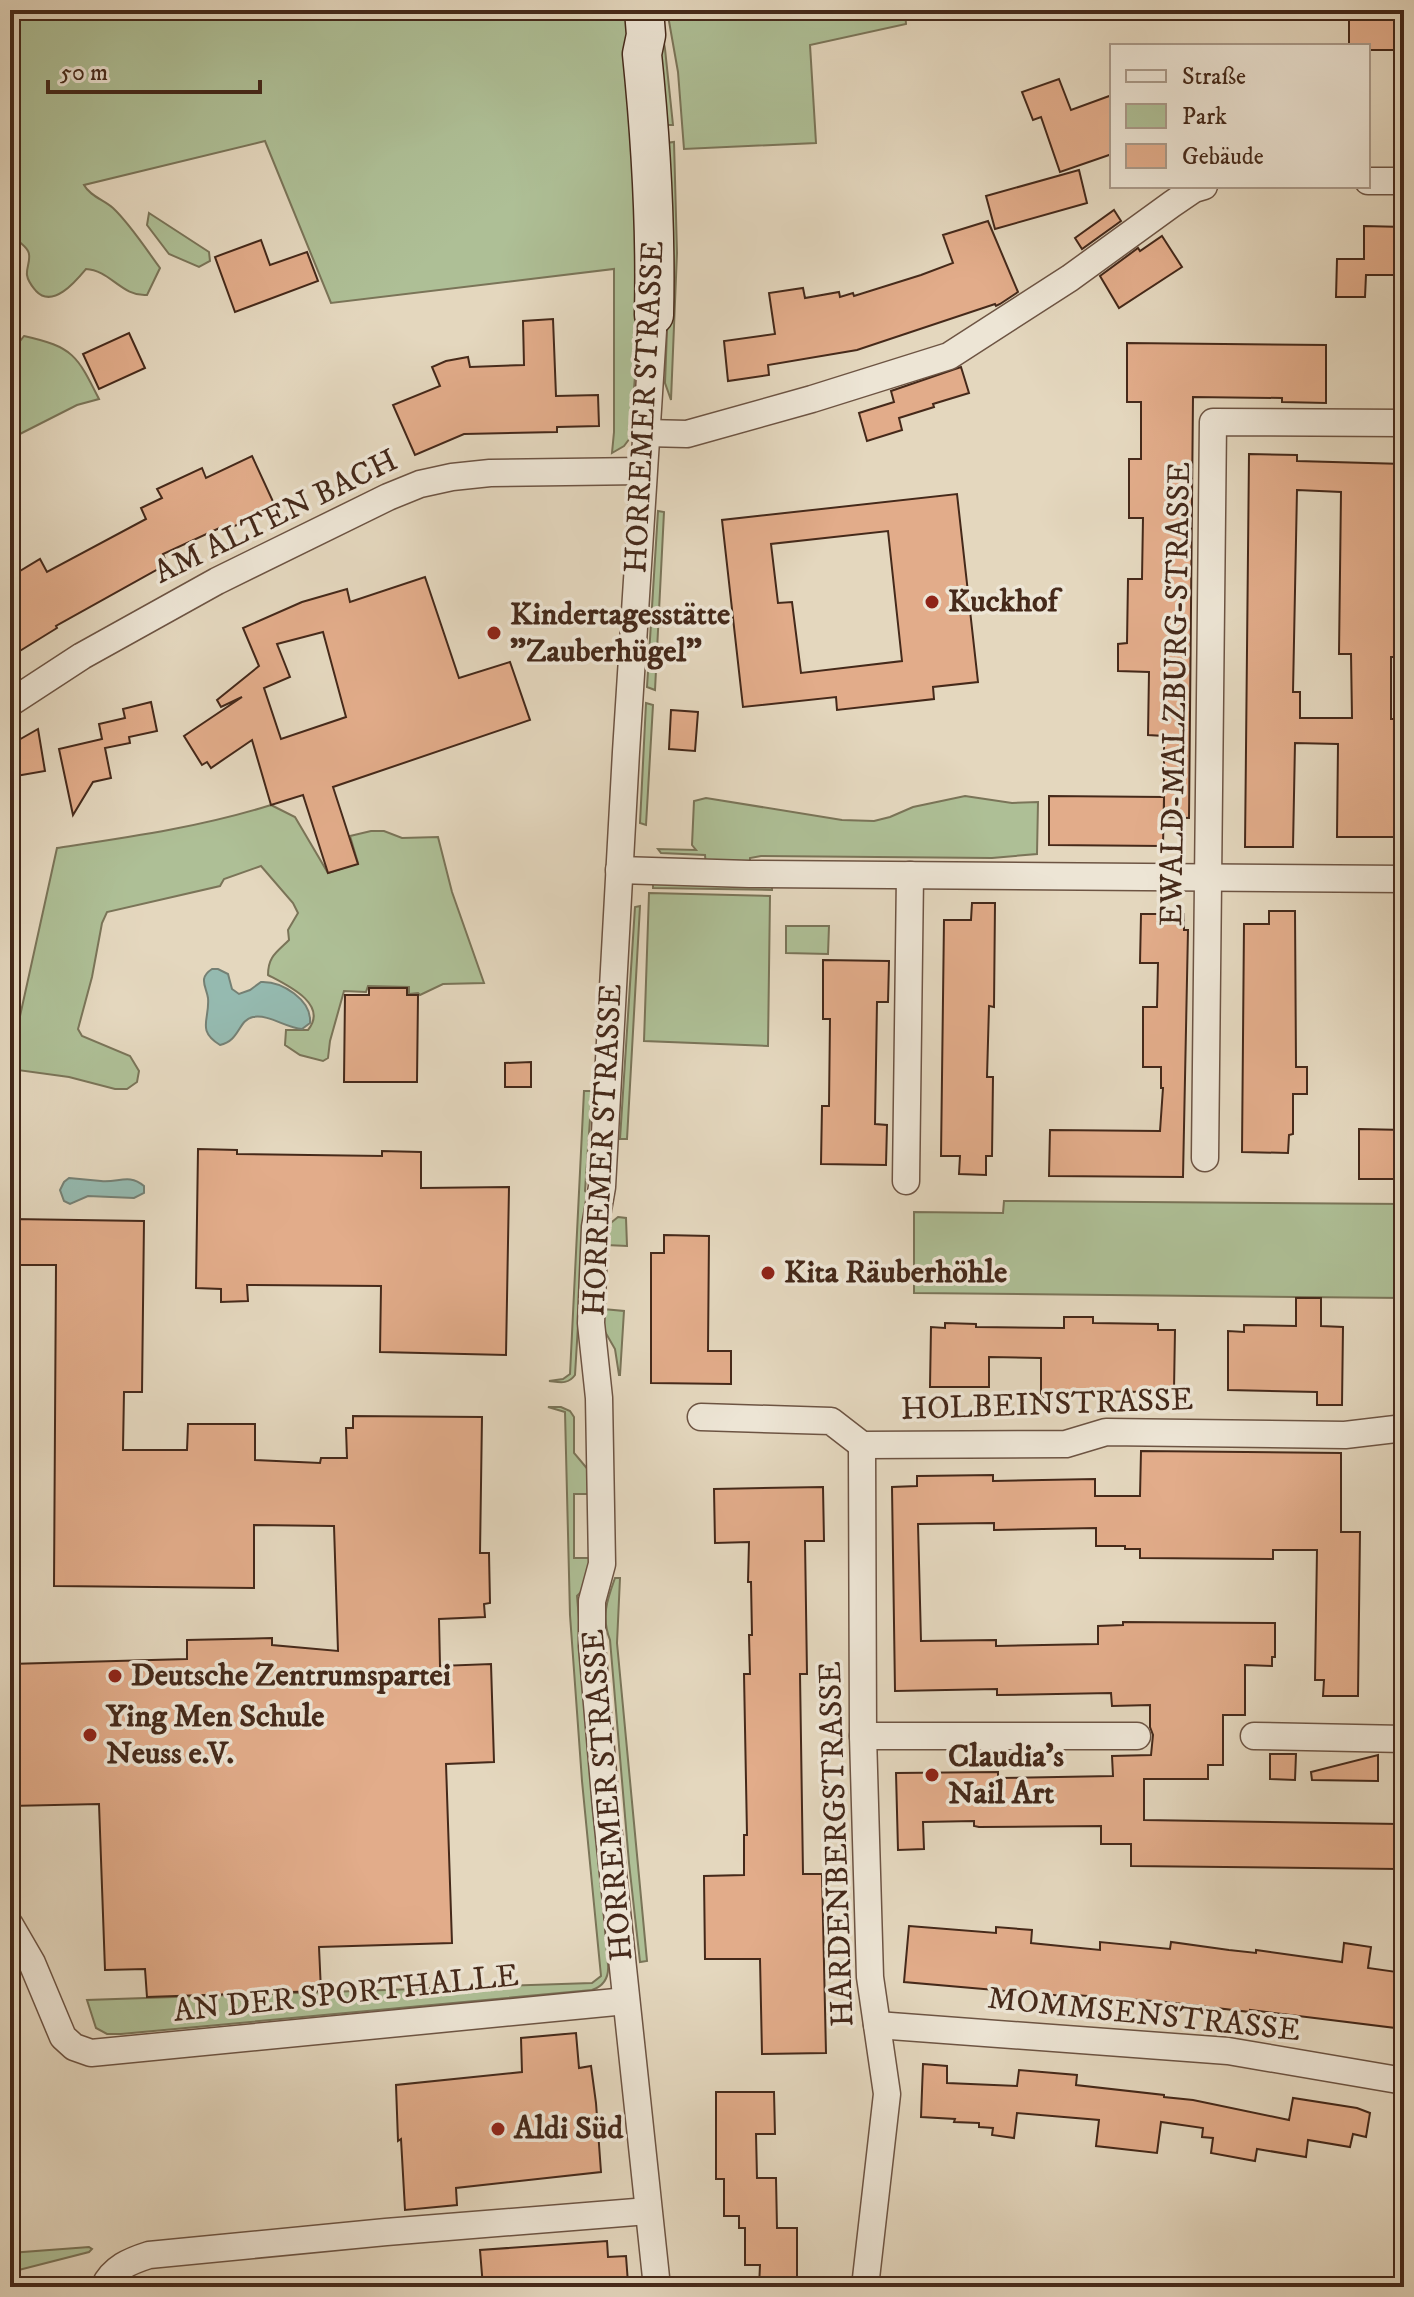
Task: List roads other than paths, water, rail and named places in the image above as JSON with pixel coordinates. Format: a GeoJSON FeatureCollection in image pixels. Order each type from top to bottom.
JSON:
{"type":"FeatureCollection","features":[{"type":"Feature","properties":{"kind":"main road","name":"HORREMER STRASSE"},"geometry":{"type":"LineString","coordinates":[[644,10],[646,35],[642,54],[656,244],[654,315]]}},
{"type":"Feature","properties":{"kind":"street"},"geometry":{"type":"LineString","coordinates":[[1370,181],[1404,181]]}},
{"type":"Feature","properties":{"kind":"street"},"geometry":{"type":"LineString","coordinates":[[646,433],[687,434],[949,356],[1070,278],[1197,188]]}},
{"type":"Feature","properties":{"kind":"street","name":"HORREMER STRASSE"},"geometry":{"type":"LineString","coordinates":[[654,315],[602,1187],[595,1227],[591,1323],[599,1398],[602,1564],[592,1601],[592,1646],[657,2287]]}},
{"type":"Feature","properties":{"kind":"street","name":"EWALD-MALZBURG-STRASSE"},"geometry":{"type":"LineString","coordinates":[[1205,1158],[1213,422],[1404,423]]}},
{"type":"Feature","properties":{"kind":"street","name":"AM ALTEN BACH"},"geometry":{"type":"LineString","coordinates":[[10,703],[82,656],[217,581],[420,484],[490,473],[643,471]]}},
{"type":"Feature","properties":{"kind":"street"},"geometry":{"type":"LineString","coordinates":[[619,870],[749,874],[1404,879]]}},
{"type":"Feature","properties":{"kind":"street"},"geometry":{"type":"LineString","coordinates":[[906,1181],[910,875]]}},
{"type":"Feature","properties":{"kind":"street","name":"HOLBEINSTRASSE"},"geometry":{"type":"LineString","coordinates":[[701,1417],[831,1421],[862,1445],[1066,1444],[1106,1432],[1345,1435],[1404,1428]]}},
{"type":"Feature","properties":{"kind":"street","name":"HARDENBERGSTRASSE"},"geometry":{"type":"LineString","coordinates":[[862,1445],[863,1736],[870,1977],[887,2094],[865,2287]]}},
{"type":"Feature","properties":{"kind":"street"},"geometry":{"type":"LineString","coordinates":[[863,1736],[1137,1736]]}},
{"type":"Feature","properties":{"kind":"street"},"geometry":{"type":"LineString","coordinates":[[1254,1736],[1404,1739]]}},
{"type":"Feature","properties":{"kind":"street","name":"AN DER SPORTHALLE"},"geometry":{"type":"LineString","coordinates":[[10,1925],[32,1963],[63,2037],[74,2047],[91,2053],[626,2001]]}},
{"type":"Feature","properties":{"kind":"street","name":"MOMMSENSTRASSE"},"geometry":{"type":"LineString","coordinates":[[877,2025],[1228,2051],[1404,2081]]}},
{"type":"Feature","properties":{"kind":"street"},"geometry":{"type":"LineString","coordinates":[[108,2281],[120,2266],[149,2255],[648,2211]]}},
{"type":"Feature","properties":{"kind":"water"},"geometry":{"type":"Polygon","coordinates":[[[212,969],[228,974],[232,989],[239,994],[261,982],[286,988],[306,1007],[310,1023],[302,1029],[265,1017],[253,1017],[244,1022],[227,1043],[220,1045],[206,1029],[208,998],[204,979],[212,969]]]}},
{"type":"Feature","properties":{"kind":"water"},"geometry":{"type":"Polygon","coordinates":[[[69,1178],[133,1180],[144,1186],[144,1193],[134,1198],[88,1196],[70,1204],[64,1201],[60,1190],[69,1178]]]}},
{"type":"Feature","properties":{"kind":"place","name":"Kuckhof"},"geometry":{"type":"Point","coordinates":[932,602]}},
{"type":"Feature","properties":{"kind":"place","name":"Kindertagesstätte \"Zauberhügel\""},"geometry":{"type":"Point","coordinates":[494,633]}},
{"type":"Feature","properties":{"kind":"place","name":"Kita Räuberhöhle"},"geometry":{"type":"Point","coordinates":[768,1273]}},
{"type":"Feature","properties":{"kind":"place","name":"Deutsche Zentrumspartei"},"geometry":{"type":"Point","coordinates":[115,1676]}},
{"type":"Feature","properties":{"kind":"place","name":"Ying Men Schule Neuss e.V."},"geometry":{"type":"Point","coordinates":[90,1735]}},
{"type":"Feature","properties":{"kind":"place","name":"Claudia's Nail Art"},"geometry":{"type":"Point","coordinates":[932,1775]}},
{"type":"Feature","properties":{"kind":"place","name":"Aldi Süd"},"geometry":{"type":"Point","coordinates":[498,2129]}}]}
